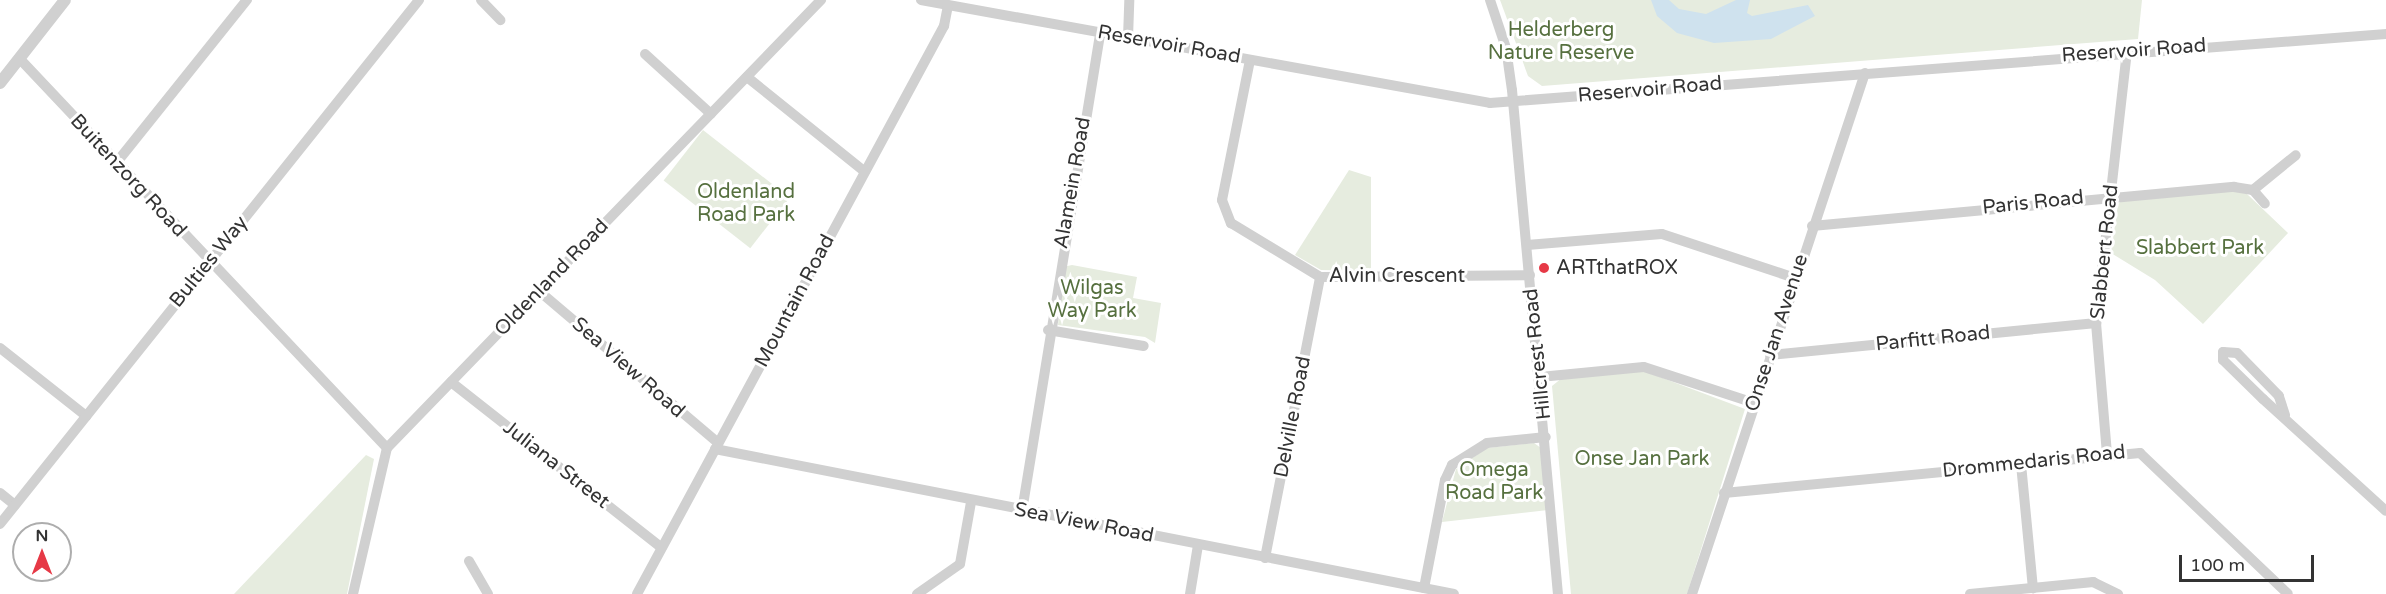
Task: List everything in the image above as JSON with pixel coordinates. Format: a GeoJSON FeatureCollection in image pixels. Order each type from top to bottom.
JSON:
{"type":"FeatureCollection","features":[{"type":"Feature","properties":{"kind":"street"},"geometry":{"type":"LineString","coordinates":[[0,82],[65,0]]}},
{"type":"Feature","properties":{"kind":"street"},"geometry":{"type":"LineString","coordinates":[[117,162],[247,0]]}},
{"type":"Feature","properties":{"kind":"street","name":"Bulties Way"},"geometry":{"type":"LineString","coordinates":[[0,524],[419,0]]}},
{"type":"Feature","properties":{"kind":"street"},"geometry":{"type":"LineString","coordinates":[[482,0],[500,20]]}},
{"type":"Feature","properties":{"kind":"street","name":"Oldenland Road"},"geometry":{"type":"LineString","coordinates":[[387,448],[821,0]]}},
{"type":"Feature","properties":{"kind":"street","name":"Reservoir Road"},"geometry":{"type":"LineString","coordinates":[[921,0],[1473,101],[1513,102],[2127,51],[2386,34]]}},
{"type":"Feature","properties":{"kind":"street"},"geometry":{"type":"LineString","coordinates":[[1128,38],[1129,0]]}},
{"type":"Feature","properties":{"kind":"street","name":"Hillcrest Road"},"geometry":{"type":"LineString","coordinates":[[1490,0],[1506,48],[1513,102],[1559,567],[1565,594]]}},
{"type":"Feature","properties":{"kind":"street","name":"Mountain Road"},"geometry":{"type":"LineString","coordinates":[[637,594],[944,26],[948,5]]}},
{"type":"Feature","properties":{"kind":"street","name":"Alamein Road"},"geometry":{"type":"LineString","coordinates":[[1022,512],[1048,330],[1100,33]]}},
{"type":"Feature","properties":{"kind":"street","name":"Slabbert Road"},"geometry":{"type":"LineString","coordinates":[[2107,454],[2096,322],[2127,51]]}},
{"type":"Feature","properties":{"kind":"street"},"geometry":{"type":"LineString","coordinates":[[645,54],[711,114]]}},
{"type":"Feature","properties":{"kind":"street","name":"Buitenzorg Road"},"geometry":{"type":"LineString","coordinates":[[19,58],[209,262],[387,448]]}},
{"type":"Feature","properties":{"kind":"street","name":"Alvin Crescent"},"geometry":{"type":"LineString","coordinates":[[1250,60],[1223,212],[1231,223],[1320,277],[1530,275]]}},
{"type":"Feature","properties":{"kind":"street","name":"Onse Jan Avenue"},"geometry":{"type":"LineString","coordinates":[[1692,594],[1812,226],[1865,73]]}},
{"type":"Feature","properties":{"kind":"street"},"geometry":{"type":"LineString","coordinates":[[747,77],[865,172]]}},
{"type":"Feature","properties":{"kind":"street"},"geometry":{"type":"LineString","coordinates":[[2265,204],[2253,190],[2296,155]]}},
{"type":"Feature","properties":{"kind":"street","name":"Paris Road"},"geometry":{"type":"LineString","coordinates":[[1812,226],[2111,195],[2253,190]]}},
{"type":"Feature","properties":{"kind":"street"},"geometry":{"type":"LineString","coordinates":[[1527,245],[1662,234],[1795,278]]}},
{"type":"Feature","properties":{"kind":"street","name":"Delville Road"},"geometry":{"type":"LineString","coordinates":[[1265,558],[1320,277]]}},
{"type":"Feature","properties":{"kind":"street","name":"Sea View Road"},"geometry":{"type":"LineString","coordinates":[[539,291],[717,446],[971,502],[1454,594]]}},
{"type":"Feature","properties":{"kind":"street","name":"Parfitt Road"},"geometry":{"type":"LineString","coordinates":[[1770,355],[2096,322]]}},
{"type":"Feature","properties":{"kind":"street"},"geometry":{"type":"LineString","coordinates":[[1048,330],[1144,346]]}},
{"type":"Feature","properties":{"kind":"street"},"geometry":{"type":"LineString","coordinates":[[0,348],[86,416]]}},
{"type":"Feature","properties":{"kind":"street"},"geometry":{"type":"LineString","coordinates":[[2284,415],[2279,396],[2237,353],[2223,352],[2223,360],[2386,511]]}},
{"type":"Feature","properties":{"kind":"street"},"geometry":{"type":"LineString","coordinates":[[1540,376],[1644,367],[1754,402]]}},
{"type":"Feature","properties":{"kind":"street","name":"Juliana Street"},"geometry":{"type":"LineString","coordinates":[[451,382],[662,548]]}},
{"type":"Feature","properties":{"kind":"street"},"geometry":{"type":"LineString","coordinates":[[1425,588],[1445,480],[1452,465],[1487,443],[1546,437]]}},
{"type":"Feature","properties":{"kind":"street"},"geometry":{"type":"LineString","coordinates":[[354,594],[387,448]]}},
{"type":"Feature","properties":{"kind":"street","name":"Drommedaris Road"},"geometry":{"type":"LineString","coordinates":[[1724,493],[2107,454],[2147,457],[2288,594]]}},
{"type":"Feature","properties":{"kind":"street"},"geometry":{"type":"LineString","coordinates":[[2021,464],[2033,588]]}},
{"type":"Feature","properties":{"kind":"street"},"geometry":{"type":"LineString","coordinates":[[0,493],[15,505]]}},
{"type":"Feature","properties":{"kind":"street"},"geometry":{"type":"LineString","coordinates":[[917,594],[960,564],[971,502]]}},
{"type":"Feature","properties":{"kind":"street"},"geometry":{"type":"LineString","coordinates":[[1190,594],[1198,545]]}},
{"type":"Feature","properties":{"kind":"street"},"geometry":{"type":"LineString","coordinates":[[469,561],[488,594]]}},
{"type":"Feature","properties":{"kind":"street","name":"Hillcrest Road"},"geometry":{"type":"LineString","coordinates":[[1558,594],[1559,567]]}},
{"type":"Feature","properties":{"kind":"street"},"geometry":{"type":"LineString","coordinates":[[1970,594],[2098,582],[2118,594]]}},
{"type":"Feature","properties":{"kind":"green space","name":"Helderberg Nature Reserve"},"geometry":{"type":"Polygon","coordinates":[[[1500,0],[2142,0],[2138,39],[1542,86],[1528,76],[1500,0]]]}},
{"type":"Feature","properties":{"kind":"green space","name":"Oldenland Road Park"},"geometry":{"type":"Polygon","coordinates":[[[703,130],[790,198],[750,248],[664,180],[703,130]]]}},
{"type":"Feature","properties":{"kind":"green space"},"geometry":{"type":"Polygon","coordinates":[[[1349,170],[1371,177],[1371,271],[1321,270],[1295,255],[1349,170]]]}},
{"type":"Feature","properties":{"kind":"green space","name":"Slabbert Park"},"geometry":{"type":"Polygon","coordinates":[[[2235,190],[2247,194],[2288,233],[2203,324],[2155,280],[2111,253],[2118,204],[2124,198],[2235,190]]]}},
{"type":"Feature","properties":{"kind":"green space","name":"Wilgas Way Park"},"geometry":{"type":"Polygon","coordinates":[[[1072,265],[1137,277],[1133,298],[1161,303],[1155,343],[1145,337],[1058,325],[1063,267],[1072,265]]]}},
{"type":"Feature","properties":{"kind":"green space","name":"Onse Jan Park"},"geometry":{"type":"Polygon","coordinates":[[[1644,371],[1745,409],[1687,594],[1571,594],[1552,386],[1562,378],[1644,371]]]}},
{"type":"Feature","properties":{"kind":"green space","name":"Omega Road Park"},"geometry":{"type":"Polygon","coordinates":[[[1534,443],[1541,448],[1548,510],[1442,522],[1456,469],[1487,448],[1534,443]]]}},
{"type":"Feature","properties":{"kind":"green space"},"geometry":{"type":"Polygon","coordinates":[[[366,455],[374,459],[347,594],[234,594],[366,455]]]}},
{"type":"Feature","properties":{"kind":"water"},"geometry":{"type":"Polygon","coordinates":[[[1651,0],[1669,0],[1679,9],[1706,14],[1736,0],[1750,0],[1747,13],[1752,16],[1808,5],[1815,16],[1771,39],[1714,43],[1677,33],[1657,16],[1651,0]]]}},
{"type":"Feature","properties":{"kind":"place","name":"ARTthatROX"},"geometry":{"type":"Point","coordinates":[1544,268]}}]}
